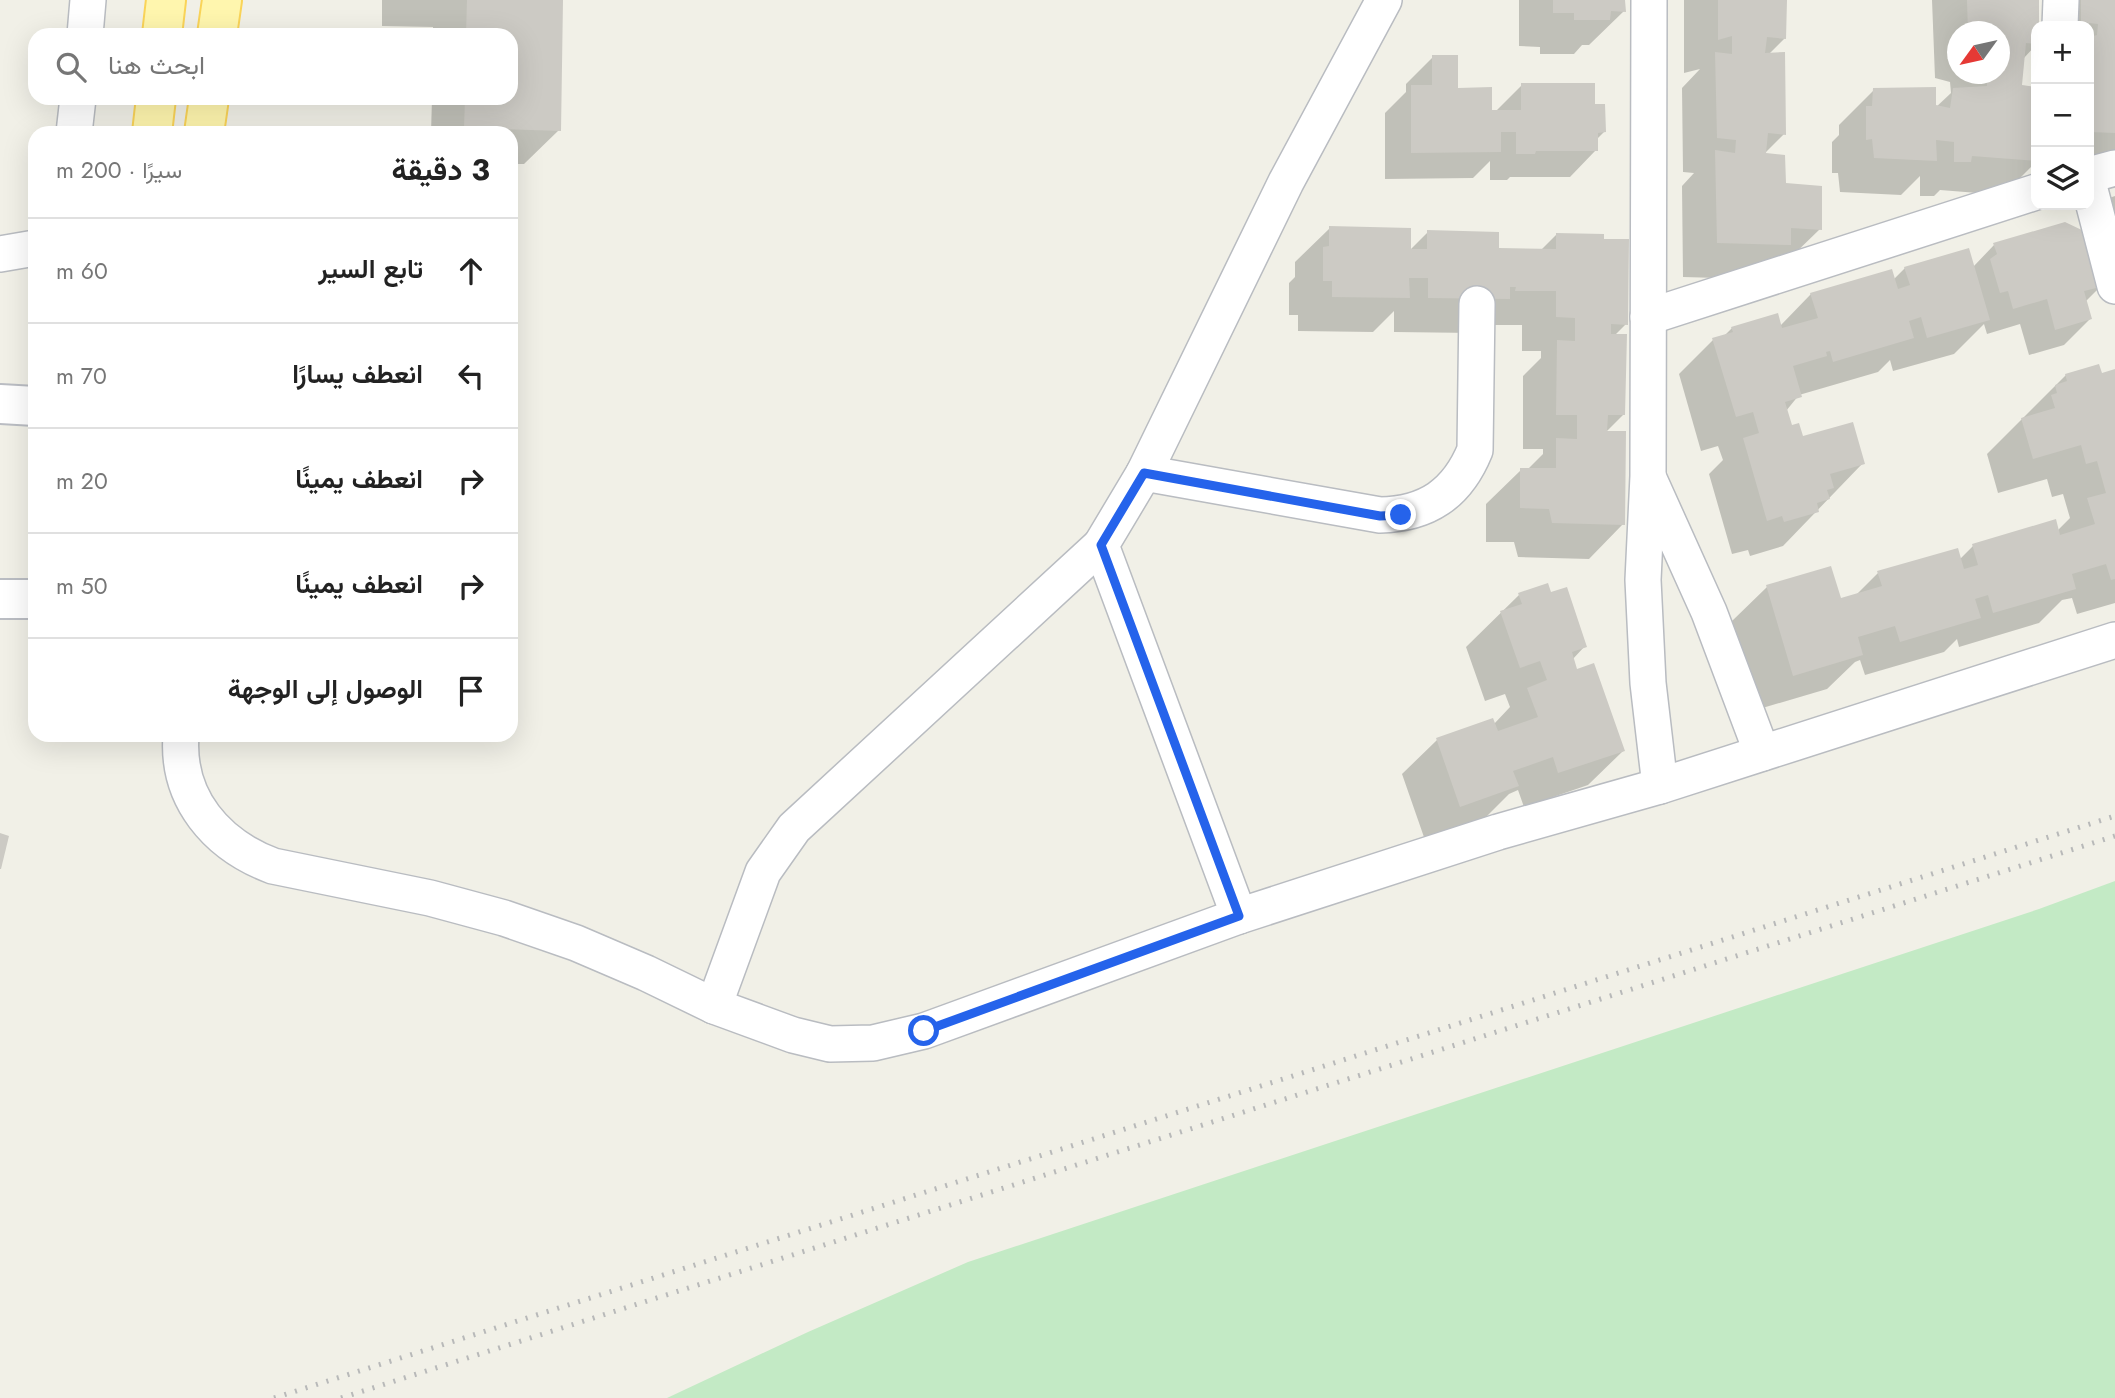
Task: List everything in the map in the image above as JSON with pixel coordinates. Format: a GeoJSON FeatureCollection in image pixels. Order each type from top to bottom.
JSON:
{"type":"FeatureCollection","features":[{"type":"Feature","properties":{"kind":"main road"},"geometry":{"type":"LineString","coordinates":[[163,28],[166,0]]}},
{"type":"Feature","properties":{"kind":"main road"},"geometry":{"type":"LineString","coordinates":[[218,28],[222,0]]}},
{"type":"Feature","properties":{"kind":"main road"},"geometry":{"type":"LineString","coordinates":[[153,126],[155,105]]}},
{"type":"Feature","properties":{"kind":"main road"},"geometry":{"type":"LineString","coordinates":[[205,126],[208,105]]}},
{"type":"Feature","properties":{"kind":"main road"},"geometry":{"type":"LineString","coordinates":[[0,404],[28,406]]}},
{"type":"Feature","properties":{"kind":"main road"},"geometry":{"type":"LineString","coordinates":[[0,598],[28,598]]}},
{"type":"Feature","properties":{"kind":"street"},"geometry":{"type":"LineString","coordinates":[[86,28],[88,0]]}},
{"type":"Feature","properties":{"kind":"street"},"geometry":{"type":"LineString","coordinates":[[714,1006],[763,872],[794,828],[1101,545],[1144,473],[1286,182],[1384,0]]}},
{"type":"Feature","properties":{"kind":"street"},"geometry":{"type":"LineString","coordinates":[[1648,0],[1648,476],[1644,554],[1645,632],[1647,683],[1660,786]]}},
{"type":"Feature","properties":{"kind":"street"},"geometry":{"type":"LineString","coordinates":[[2060,21],[2061,0]]}},
{"type":"Feature","properties":{"kind":"street"},"geometry":{"type":"LineString","coordinates":[[75,126],[77,105]]}},
{"type":"Feature","properties":{"kind":"street"},"geometry":{"type":"LineString","coordinates":[[2094,174],[2115,168]]}},
{"type":"Feature","properties":{"kind":"street"},"geometry":{"type":"LineString","coordinates":[[1648,317],[2031,194]]}},
{"type":"Feature","properties":{"kind":"street"},"geometry":{"type":"LineString","coordinates":[[2094,205],[2115,286]]}},
{"type":"Feature","properties":{"kind":"street"},"geometry":{"type":"LineString","coordinates":[[0,254],[28,249]]}},
{"type":"Feature","properties":{"kind":"street"},"geometry":{"type":"LineString","coordinates":[[1144,473],[1380,516],[1401,515],[1419,509],[1456,485],[1468,468],[1475,450],[1477,304]]}},
{"type":"Feature","properties":{"kind":"street"},"geometry":{"type":"LineString","coordinates":[[1648,476],[1709,612],[1762,752]]}},
{"type":"Feature","properties":{"kind":"street"},"geometry":{"type":"LineString","coordinates":[[1101,545],[1239,916]]}},
{"type":"Feature","properties":{"kind":"street"},"geometry":{"type":"LineString","coordinates":[[181,742],[183,768],[189,791],[200,812],[214,830],[232,846],[252,858],[273,866],[430,898],[504,918],[576,943],[714,1006],[793,1035],[830,1044],[873,1043],[924,1031],[1239,916],[1497,832],[1660,786],[2115,640]]}},
{"type":"Feature","properties":{"kind":"green space"},"geometry":{"type":"Polygon","coordinates":[[[2115,881],[2115,1398],[667,1398],[968,1262],[2039,909],[2115,881]]]}},
{"type":"Feature","properties":{"kind":"building"},"geometry":{"type":"Polygon","coordinates":[[[467,0],[563,0],[561,131],[518,130],[518,126],[464,126],[465,105],[518,105],[518,28],[466,28],[467,0]]]}},
{"type":"Feature","properties":{"kind":"building"},"geometry":{"type":"Polygon","coordinates":[[[1553,0],[1625,0],[1626,12],[1611,11],[1610,20],[1574,20],[1574,13],[1553,13],[1553,0]]]}},
{"type":"Feature","properties":{"kind":"building"},"geometry":{"type":"Polygon","coordinates":[[[1718,0],[1787,0],[1786,39],[1767,37],[1765,53],[1785,52],[1786,135],[1768,133],[1766,153],[1785,155],[1786,183],[1822,186],[1822,230],[1791,228],[1791,245],[1717,243],[1715,150],[1735,153],[1736,140],[1717,138],[1715,52],[1732,54],[1732,36],[1718,40],[1718,0]]]}},
{"type":"Feature","properties":{"kind":"building"},"geometry":{"type":"Polygon","coordinates":[[[1967,0],[2039,0],[2039,21],[2031,21],[2031,44],[2026,43],[2022,85],[2031,86],[2031,161],[1972,156],[1971,162],[1954,162],[1954,142],[1936,140],[1937,161],[1874,158],[1872,139],[1866,140],[1866,106],[1872,106],[1873,88],[1936,87],[1936,105],[1950,108],[1953,88],[2010,84],[2010,21],[1968,21],[1967,0]]]}},
{"type":"Feature","properties":{"kind":"building"},"geometry":{"type":"Polygon","coordinates":[[[2081,0],[2115,0],[2115,133],[2094,132],[2094,36],[2097,35],[2098,24],[2094,21],[2081,21],[2081,0]]]}},
{"type":"Feature","properties":{"kind":"building"},"geometry":{"type":"Polygon","coordinates":[[[1432,55],[1458,55],[1458,88],[1492,87],[1492,110],[1521,110],[1521,83],[1595,83],[1595,104],[1605,104],[1606,132],[1598,133],[1598,151],[1536,151],[1535,154],[1516,154],[1516,132],[1501,132],[1501,152],[1411,153],[1411,85],[1432,85],[1432,55]]]}},
{"type":"Feature","properties":{"kind":"building"},"geometry":{"type":"Polygon","coordinates":[[[2065,222],[2088,233],[2104,286],[2084,291],[2092,319],[2055,330],[2047,299],[2013,309],[2008,291],[2000,293],[1990,259],[1997,254],[1993,243],[2065,222]]]}},
{"type":"Feature","properties":{"kind":"building"},"geometry":{"type":"Polygon","coordinates":[[[1329,226],[1411,228],[1411,249],[1427,249],[1427,230],[1499,232],[1499,248],[1556,249],[1556,233],[1604,234],[1604,239],[1629,239],[1628,325],[1611,324],[1611,334],[1627,334],[1625,415],[1608,415],[1607,431],[1626,431],[1625,525],[1552,523],[1549,509],[1520,508],[1520,468],[1556,468],[1556,438],[1577,439],[1577,415],[1556,415],[1557,340],[1575,341],[1575,318],[1556,317],[1556,291],[1515,291],[1516,287],[1510,287],[1510,299],[1428,298],[1428,278],[1409,278],[1410,298],[1332,297],[1332,281],[1323,281],[1323,247],[1329,246],[1329,226]]]}},
{"type":"Feature","properties":{"kind":"building"},"geometry":{"type":"Polygon","coordinates":[[[1969,248],[1990,320],[1927,338],[1921,317],[1909,321],[1914,338],[1833,362],[1830,351],[1826,352],[1827,356],[1793,366],[1802,397],[1785,402],[1792,425],[1799,423],[1803,436],[1853,422],[1865,464],[1830,474],[1834,488],[1827,490],[1830,499],[1817,503],[1819,512],[1784,522],[1782,516],[1767,521],[1743,438],[1759,433],[1753,412],[1736,417],[1712,338],[1733,332],[1731,327],[1778,313],[1782,328],[1818,318],[1810,293],[1892,269],[1898,289],[1910,285],[1904,267],[1969,248]]]}},
{"type":"Feature","properties":{"kind":"building"},"geometry":{"type":"Polygon","coordinates":[[[2099,364],[2102,373],[2115,369],[2115,579],[2111,580],[2106,564],[2072,574],[2076,589],[1993,613],[1988,595],[1975,599],[1981,618],[1900,642],[1895,626],[1858,637],[1863,655],[1793,676],[1766,585],[1831,566],[1841,598],[1882,586],[1877,571],[1958,548],[1964,569],[1978,565],[1972,544],[2056,519],[2060,535],[2095,524],[2087,498],[2106,493],[2097,461],[2086,464],[2081,445],[2033,459],[2021,418],[2055,408],[2051,395],[2057,393],[2055,385],[2067,381],[2065,374],[2099,364]]]}},
{"type":"Feature","properties":{"kind":"building"},"geometry":{"type":"Polygon","coordinates":[[[1548,583],[1551,592],[1567,587],[1587,647],[1572,652],[1577,669],[1594,663],[1625,751],[1558,773],[1553,757],[1513,771],[1519,786],[1460,807],[1436,738],[1493,718],[1498,731],[1538,717],[1527,688],[1547,680],[1540,661],[1520,668],[1500,611],[1522,604],[1518,593],[1548,583]]]}},
{"type":"Feature","properties":{"kind":"building"},"geometry":{"type":"Polygon","coordinates":[[[0,833],[9,836],[1,869],[0,869],[0,833]]]}},
{"type":"Feature","properties":{"kind":"railway"},"geometry":{"type":"LineString","coordinates":[[274,1398],[2115,816]]}},
{"type":"Feature","properties":{"kind":"railway"},"geometry":{"type":"LineString","coordinates":[[341,1398],[2115,836]]}},
{"type":"Feature","properties":{"kind":"route"},"geometry":{"type":"LineString","coordinates":[[924,1031],[1239,916],[1143,664],[1101,545],[1144,473],[1380,516],[1401,515]]}}]}
